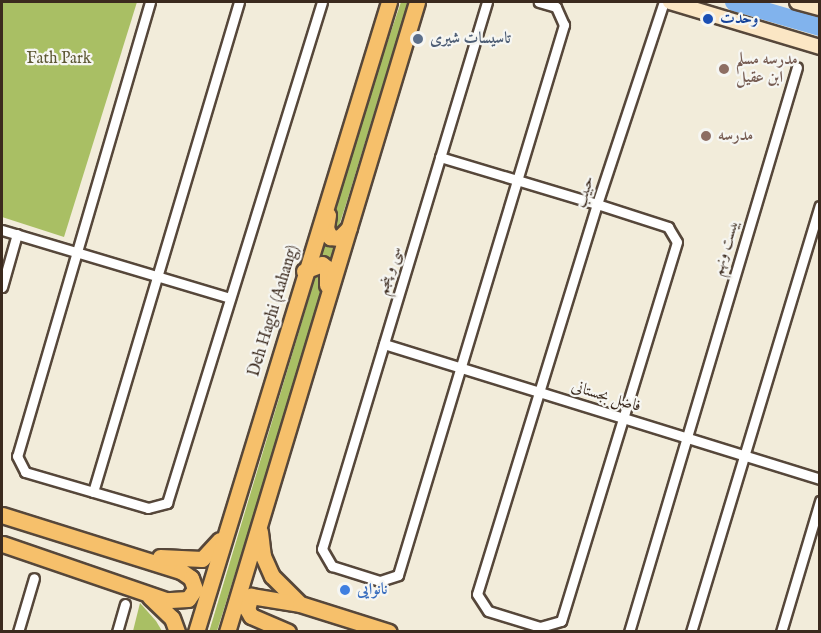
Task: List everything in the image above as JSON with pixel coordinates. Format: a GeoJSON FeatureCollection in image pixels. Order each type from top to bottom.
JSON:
{"type":"FeatureCollection","features":[{"type":"Feature","properties":{"kind":"main road","name":"Deh Haghi (Aahang)"},"geometry":{"type":"LineString","coordinates":[[196,632],[304,272],[332,190],[389,2]]}},
{"type":"Feature","properties":{"kind":"main road"},"geometry":{"type":"LineString","coordinates":[[227,632],[417,2]]}},
{"type":"Feature","properties":{"kind":"main road"},"geometry":{"type":"LineString","coordinates":[[670,2],[819,46]]}},
{"type":"Feature","properties":{"kind":"main road"},"geometry":{"type":"LineString","coordinates":[[797,2],[819,8]]}},
{"type":"Feature","properties":{"kind":"main road"},"geometry":{"type":"LineString","coordinates":[[332,190],[326,222],[328,235],[339,238],[349,228]]}},
{"type":"Feature","properties":{"kind":"main road"},"geometry":{"type":"LineString","coordinates":[[304,272],[317,263],[327,268],[322,317]]}},
{"type":"Feature","properties":{"kind":"main road"},"geometry":{"type":"LineString","coordinates":[[262,513],[260,540],[263,556],[272,576],[300,604]]}},
{"type":"Feature","properties":{"kind":"main road"},"geometry":{"type":"LineString","coordinates":[[2,515],[181,571],[190,578],[195,589],[189,598],[176,601],[2,544]]}},
{"type":"Feature","properties":{"kind":"main road"},"geometry":{"type":"LineString","coordinates":[[124,553],[191,561],[202,559],[219,544],[228,523]]}},
{"type":"Feature","properties":{"kind":"main road"},"geometry":{"type":"LineString","coordinates":[[127,584],[159,602],[177,632]]}},
{"type":"Feature","properties":{"kind":"main road"},"geometry":{"type":"LineString","coordinates":[[288,632],[251,616],[247,600],[257,595],[300,604],[389,632]]}},
{"type":"Feature","properties":{"kind":"street"},"geometry":{"type":"LineString","coordinates":[[150,2],[16,456],[25,472],[148,508],[167,503],[322,2]]}},
{"type":"Feature","properties":{"kind":"street"},"geometry":{"type":"LineString","coordinates":[[93,492],[239,2]]}},
{"type":"Feature","properties":{"kind":"street","name":"سی و پنجم"},"geometry":{"type":"LineString","coordinates":[[462,368],[398,575],[380,581],[332,566],[322,549],[487,2]]}},
{"type":"Feature","properties":{"kind":"street"},"geometry":{"type":"LineString","coordinates":[[462,368],[564,25],[556,7],[539,2]]}},
{"type":"Feature","properties":{"kind":"street","name":"حبیب"},"geometry":{"type":"LineString","coordinates":[[623,418],[561,621],[540,627],[488,611],[477,594],[597,204],[664,2]]}},
{"type":"Feature","properties":{"kind":"street","name":"بیست ونهم"},"geometry":{"type":"LineString","coordinates":[[628,632],[797,67]]}},
{"type":"Feature","properties":{"kind":"street"},"geometry":{"type":"LineString","coordinates":[[440,157],[668,227],[677,242],[623,418]]}},
{"type":"Feature","properties":{"kind":"street"},"geometry":{"type":"LineString","coordinates":[[691,632],[819,206]]}},
{"type":"Feature","properties":{"kind":"street"},"geometry":{"type":"LineString","coordinates":[[2,230],[230,298]]}},
{"type":"Feature","properties":{"kind":"street"},"geometry":{"type":"LineString","coordinates":[[2,287],[17,234]]}},
{"type":"Feature","properties":{"kind":"street","name":"فاضل بجستانی"},"geometry":{"type":"LineString","coordinates":[[384,344],[819,479]]}},
{"type":"Feature","properties":{"kind":"street"},"geometry":{"type":"LineString","coordinates":[[781,632],[819,501]]}},
{"type":"Feature","properties":{"kind":"street"},"geometry":{"type":"LineString","coordinates":[[18,632],[34,578]]}},
{"type":"Feature","properties":{"kind":"street"},"geometry":{"type":"LineString","coordinates":[[117,632],[125,604]]}},
{"type":"Feature","properties":{"kind":"green space","name":"Fath Park"},"geometry":{"type":"Polygon","coordinates":[[[2,2],[137,2],[64,237],[2,217],[2,2]]]}},
{"type":"Feature","properties":{"kind":"green space"},"geometry":{"type":"Polygon","coordinates":[[[401,2],[408,2],[338,229],[333,230],[343,173],[401,2]]]}},
{"type":"Feature","properties":{"kind":"green space"},"geometry":{"type":"Polygon","coordinates":[[[320,235],[329,245],[341,242],[332,261],[320,257],[312,261],[320,235]]]}},
{"type":"Feature","properties":{"kind":"green space"},"geometry":{"type":"Polygon","coordinates":[[[321,273],[323,280],[314,319],[281,428],[217,631],[209,632],[315,278],[321,273]]]}},
{"type":"Feature","properties":{"kind":"green space"},"geometry":{"type":"Polygon","coordinates":[[[140,603],[156,621],[162,631],[133,631],[140,603]]]}},
{"type":"Feature","properties":{"kind":"waterway"},"geometry":{"type":"LineString","coordinates":[[734,2],[820,27]]}},
{"type":"Feature","properties":{"kind":"place","name":"وحدت"},"geometry":{"type":"Point","coordinates":[708,19]}},
{"type":"Feature","properties":{"kind":"place","name":"تاسیسات شیری"},"geometry":{"type":"Point","coordinates":[418,39]}},
{"type":"Feature","properties":{"kind":"place","name":"مدرسه مسلم ابن عقیل"},"geometry":{"type":"Point","coordinates":[724,69]}},
{"type":"Feature","properties":{"kind":"place","name":"مدرسه"},"geometry":{"type":"Point","coordinates":[706,136]}},
{"type":"Feature","properties":{"kind":"place","name":"نانوایی"},"geometry":{"type":"Point","coordinates":[345,590]}}]}
